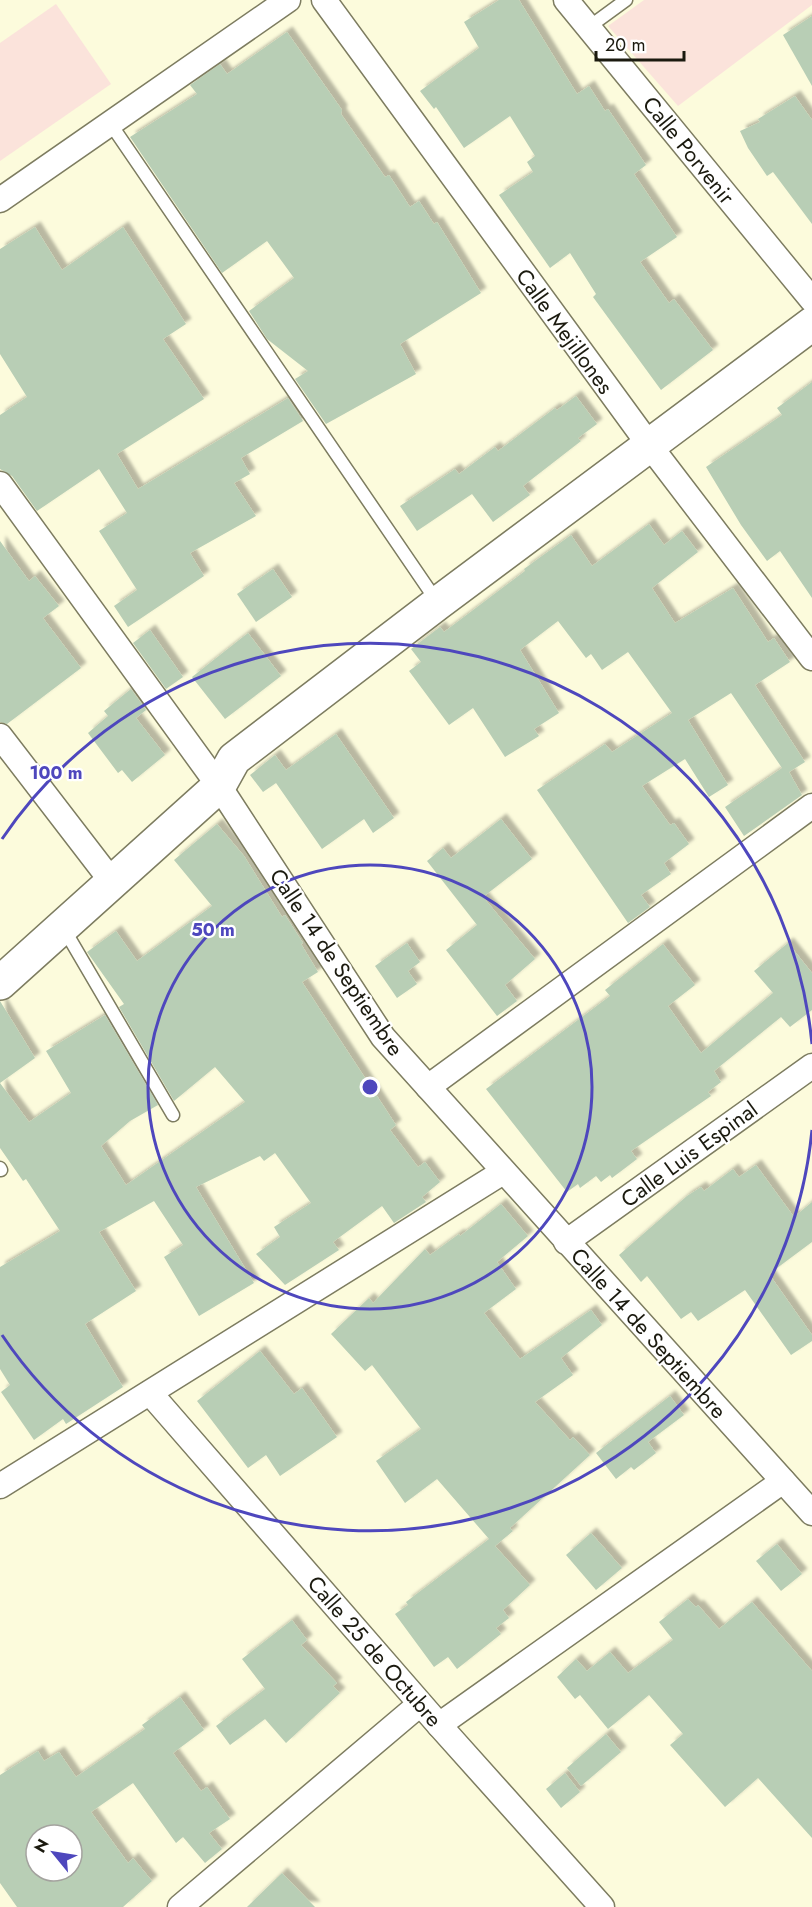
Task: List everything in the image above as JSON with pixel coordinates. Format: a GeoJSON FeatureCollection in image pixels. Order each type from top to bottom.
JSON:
{"type":"FeatureCollection","features":[{"type":"Feature","properties":{"kind":"street"},"geometry":{"type":"LineString","coordinates":[[0,200],[288,0]]}},
{"type":"Feature","properties":{"kind":"street","name":"Calle Mejillones"},"geometry":{"type":"LineString","coordinates":[[324,0],[650,446],[812,658]]}},
{"type":"Feature","properties":{"kind":"street","name":"Calle Porvenir"},"geometry":{"type":"LineString","coordinates":[[567,0],[812,300]]}},
{"type":"Feature","properties":{"kind":"street"},"geometry":{"type":"LineString","coordinates":[[0,983],[64,928],[219,786],[234,759],[438,603],[812,324]]}},
{"type":"Feature","properties":{"kind":"street","name":"Calle 14 de Septiembre"},"geometry":{"type":"LineString","coordinates":[[0,484],[219,786],[383,1037],[812,1513]]}},
{"type":"Feature","properties":{"kind":"street"},"geometry":{"type":"LineString","coordinates":[[0,736],[113,883]]}},
{"type":"Feature","properties":{"kind":"street"},"geometry":{"type":"LineString","coordinates":[[428,1087],[812,806]]}},
{"type":"Feature","properties":{"kind":"street","name":"Calle Luis Espinal"},"geometry":{"type":"LineString","coordinates":[[566,1242],[812,1066]]}},
{"type":"Feature","properties":{"kind":"street"},"geometry":{"type":"LineString","coordinates":[[0,1486],[503,1172]]}},
{"type":"Feature","properties":{"kind":"street","name":"Calle 25 de Octubre"},"geometry":{"type":"LineString","coordinates":[[150,1393],[420,1704],[602,1907]]}},
{"type":"Feature","properties":{"kind":"street"},"geometry":{"type":"LineString","coordinates":[[439,1725],[783,1481]]}},
{"type":"Feature","properties":{"kind":"street"},"geometry":{"type":"LineString","coordinates":[[180,1907],[420,1704]]}},
{"type":"Feature","properties":{"kind":"lane"},"geometry":{"type":"LineString","coordinates":[[590,27],[626,0]]}},
{"type":"Feature","properties":{"kind":"lane"},"geometry":{"type":"LineString","coordinates":[[110,123],[438,603]]}},
{"type":"Feature","properties":{"kind":"lane"},"geometry":{"type":"LineString","coordinates":[[64,928],[173,1115]]}},
{"type":"Feature","properties":{"kind":"shaded area"},"geometry":{"type":"Polygon","coordinates":[[[644,0],[812,0],[812,5],[678,106],[608,26],[644,0]]]}},
{"type":"Feature","properties":{"kind":"shaded area"},"geometry":{"type":"Polygon","coordinates":[[[56,4],[111,84],[0,161],[0,43],[56,4]]]}},
{"type":"Feature","properties":{"kind":"building"},"geometry":{"type":"Polygon","coordinates":[[[499,0],[519,0],[577,94],[589,86],[605,111],[608,109],[646,165],[634,174],[677,237],[640,262],[669,303],[674,299],[713,350],[661,390],[593,297],[596,294],[570,253],[550,268],[499,195],[533,172],[527,162],[535,156],[510,116],[464,148],[436,107],[434,109],[420,91],[479,48],[464,22],[499,0]]]}},
{"type":"Feature","properties":{"kind":"building"},"geometry":{"type":"Polygon","coordinates":[[[812,16],[812,86],[783,35],[812,16]]]}},
{"type":"Feature","properties":{"kind":"building"},"geometry":{"type":"Polygon","coordinates":[[[287,32],[342,110],[341,114],[385,177],[389,175],[410,207],[419,201],[434,224],[437,222],[481,293],[400,344],[416,374],[326,424],[295,379],[308,371],[267,339],[249,311],[294,278],[267,241],[222,273],[130,137],[197,94],[190,85],[220,64],[227,74],[287,32]]]}},
{"type":"Feature","properties":{"kind":"building"},"geometry":{"type":"Polygon","coordinates":[[[795,96],[812,120],[812,224],[773,172],[767,176],[748,148],[740,131],[760,122],[758,119],[795,96]]]}},
{"type":"Feature","properties":{"kind":"building"},"geometry":{"type":"Polygon","coordinates":[[[35,227],[62,270],[123,227],[186,324],[163,339],[204,399],[117,454],[138,489],[288,398],[303,421],[241,458],[250,474],[234,483],[256,516],[190,553],[204,576],[128,627],[114,606],[137,590],[99,531],[127,513],[99,469],[37,511],[12,476],[0,469],[0,415],[27,397],[0,354],[0,249],[35,227]]]}},
{"type":"Feature","properties":{"kind":"building"},"geometry":{"type":"Polygon","coordinates":[[[812,382],[812,598],[780,551],[767,561],[741,525],[706,467],[782,415],[777,408],[812,382]]]}},
{"type":"Feature","properties":{"kind":"building"},"geometry":{"type":"Polygon","coordinates":[[[576,396],[597,424],[578,438],[581,441],[523,486],[530,495],[493,522],[472,494],[417,531],[400,506],[455,469],[459,474],[495,447],[498,451],[555,408],[557,410],[576,396]]]}},
{"type":"Feature","properties":{"kind":"building"},"geometry":{"type":"Polygon","coordinates":[[[649,524],[664,545],[682,531],[698,552],[652,588],[675,623],[733,588],[768,642],[774,638],[790,662],[755,685],[805,762],[789,772],[802,795],[744,836],[725,807],[782,768],[731,693],[688,720],[728,785],[709,797],[685,759],[642,786],[670,825],[674,823],[689,844],[664,863],[671,874],[641,895],[650,907],[628,923],[537,790],[605,744],[612,752],[672,713],[628,652],[602,670],[591,654],[586,658],[558,621],[520,650],[559,713],[534,729],[539,736],[505,757],[473,708],[449,725],[409,671],[421,662],[411,649],[440,627],[444,632],[571,535],[592,566],[649,524]]]}},
{"type":"Feature","properties":{"kind":"building"},"geometry":{"type":"Polygon","coordinates":[[[0,541],[29,581],[35,576],[59,606],[43,618],[81,668],[7,724],[0,722],[0,541]]]}},
{"type":"Feature","properties":{"kind":"building"},"geometry":{"type":"Polygon","coordinates":[[[273,569],[292,597],[256,622],[237,594],[273,569]]]}},
{"type":"Feature","properties":{"kind":"building"},"geometry":{"type":"Polygon","coordinates":[[[150,630],[183,677],[166,689],[133,643],[150,630]]]}},
{"type":"Feature","properties":{"kind":"building"},"geometry":{"type":"Polygon","coordinates":[[[248,633],[281,676],[225,719],[192,677],[248,633]]]}},
{"type":"Feature","properties":{"kind":"building"},"geometry":{"type":"Polygon","coordinates":[[[131,689],[146,710],[136,718],[165,755],[132,782],[122,770],[118,773],[88,733],[108,716],[104,711],[131,689]]]}},
{"type":"Feature","properties":{"kind":"building"},"geometry":{"type":"Polygon","coordinates":[[[336,734],[394,818],[373,833],[364,819],[322,849],[276,783],[263,792],[250,775],[275,755],[286,770],[336,734]]]}},
{"type":"Feature","properties":{"kind":"building"},"geometry":{"type":"Polygon","coordinates":[[[501,819],[532,859],[483,897],[535,959],[505,985],[517,1001],[497,1016],[446,950],[477,925],[427,861],[443,848],[451,858],[501,819]]]}},
{"type":"Feature","properties":{"kind":"building"},"geometry":{"type":"Polygon","coordinates":[[[217,824],[244,856],[282,917],[285,915],[303,943],[301,944],[318,972],[302,982],[396,1125],[390,1130],[418,1167],[425,1162],[440,1182],[422,1197],[426,1202],[394,1223],[382,1206],[333,1242],[339,1250],[285,1285],[256,1254],[280,1237],[274,1227],[311,1203],[275,1153],[264,1161],[260,1156],[196,1187],[254,1283],[199,1316],[164,1257],[183,1245],[154,1201],[99,1232],[136,1291],[85,1324],[123,1387],[66,1424],[63,1419],[34,1440],[1,1392],[10,1385],[0,1369],[0,1267],[60,1231],[26,1179],[23,1181],[0,1148],[0,1083],[29,1122],[71,1093],[46,1051],[105,1015],[158,1105],[130,1121],[101,1146],[126,1185],[245,1102],[215,1067],[174,1101],[119,1007],[124,1004],[87,952],[116,931],[137,961],[212,906],[174,860],[217,824]]]}},
{"type":"Feature","properties":{"kind":"building"},"geometry":{"type":"Polygon","coordinates":[[[407,943],[420,962],[408,971],[417,984],[397,998],[375,966],[407,943]]]}},
{"type":"Feature","properties":{"kind":"building"},"geometry":{"type":"Polygon","coordinates":[[[788,943],[812,973],[812,1010],[790,1027],[781,1017],[714,1071],[721,1082],[708,1092],[711,1096],[631,1151],[637,1159],[612,1178],[610,1175],[601,1182],[596,1176],[580,1188],[578,1184],[567,1192],[486,1089],[610,996],[605,990],[663,944],[695,985],[668,1006],[701,1053],[773,993],[754,971],[788,943]]]}},
{"type":"Feature","properties":{"kind":"building"},"geometry":{"type":"Polygon","coordinates":[[[0,1001],[35,1058],[0,1083],[0,1001]]]}},
{"type":"Feature","properties":{"kind":"building"},"geometry":{"type":"Polygon","coordinates":[[[756,1165],[794,1217],[812,1202],[812,1242],[769,1274],[812,1335],[812,1341],[791,1355],[745,1290],[698,1321],[691,1312],[681,1319],[647,1276],[641,1282],[619,1255],[687,1196],[701,1187],[704,1191],[733,1169],[739,1177],[756,1165]]]}},
{"type":"Feature","properties":{"kind":"building"},"geometry":{"type":"Polygon","coordinates":[[[501,1204],[528,1236],[497,1262],[516,1289],[484,1313],[520,1359],[591,1310],[602,1325],[561,1358],[573,1375],[535,1402],[570,1440],[573,1437],[590,1455],[510,1528],[513,1531],[495,1546],[530,1585],[503,1610],[509,1618],[496,1628],[501,1634],[457,1669],[448,1657],[434,1667],[395,1614],[408,1605],[406,1602],[489,1539],[437,1479],[405,1503],[376,1461],[421,1429],[372,1365],[365,1371],[331,1334],[369,1298],[373,1303],[425,1249],[430,1255],[459,1234],[460,1236],[501,1204]]]}},
{"type":"Feature","properties":{"kind":"building"},"geometry":{"type":"Polygon","coordinates":[[[260,1351],[294,1394],[302,1388],[337,1437],[280,1476],[266,1455],[248,1468],[197,1401],[260,1351]]]}},
{"type":"Feature","properties":{"kind":"building"},"geometry":{"type":"Polygon","coordinates":[[[670,1396],[684,1415],[648,1442],[656,1453],[634,1470],[631,1467],[616,1479],[596,1453],[670,1396]]]}},
{"type":"Feature","properties":{"kind":"building"},"geometry":{"type":"Polygon","coordinates":[[[591,1533],[622,1568],[596,1590],[566,1555],[591,1533]]]}},
{"type":"Feature","properties":{"kind":"building"},"geometry":{"type":"Polygon","coordinates":[[[777,1544],[802,1574],[781,1591],[756,1561],[777,1544]]]}},
{"type":"Feature","properties":{"kind":"building"},"geometry":{"type":"Polygon","coordinates":[[[688,1599],[696,1607],[698,1605],[719,1629],[752,1602],[812,1671],[812,1838],[758,1778],[725,1807],[670,1745],[683,1734],[649,1695],[608,1729],[580,1695],[575,1699],[557,1677],[576,1659],[587,1671],[610,1652],[628,1673],[673,1640],[659,1622],[688,1599]]]}},
{"type":"Feature","properties":{"kind":"building"},"geometry":{"type":"Polygon","coordinates":[[[292,1620],[307,1640],[301,1645],[337,1683],[333,1686],[340,1693],[286,1743],[265,1719],[230,1745],[216,1726],[265,1689],[242,1659],[292,1620]]]}},
{"type":"Feature","properties":{"kind":"building"},"geometry":{"type":"Polygon","coordinates":[[[180,1697],[204,1730],[173,1753],[201,1791],[207,1787],[230,1819],[209,1833],[222,1849],[205,1863],[183,1837],[176,1843],[133,1783],[91,1812],[128,1863],[133,1858],[152,1881],[123,1907],[17,1907],[0,1883],[0,1775],[38,1751],[44,1761],[59,1752],[76,1777],[145,1729],[142,1725],[180,1697]]]}},
{"type":"Feature","properties":{"kind":"building"},"geometry":{"type":"Polygon","coordinates":[[[606,1734],[621,1752],[581,1786],[567,1768],[606,1734]]]}},
{"type":"Feature","properties":{"kind":"building"},"geometry":{"type":"Polygon","coordinates":[[[565,1773],[580,1792],[561,1808],[546,1789],[565,1773]]]}},
{"type":"Feature","properties":{"kind":"building"},"geometry":{"type":"Polygon","coordinates":[[[282,1873],[315,1907],[247,1907],[282,1873]]]}}]}
